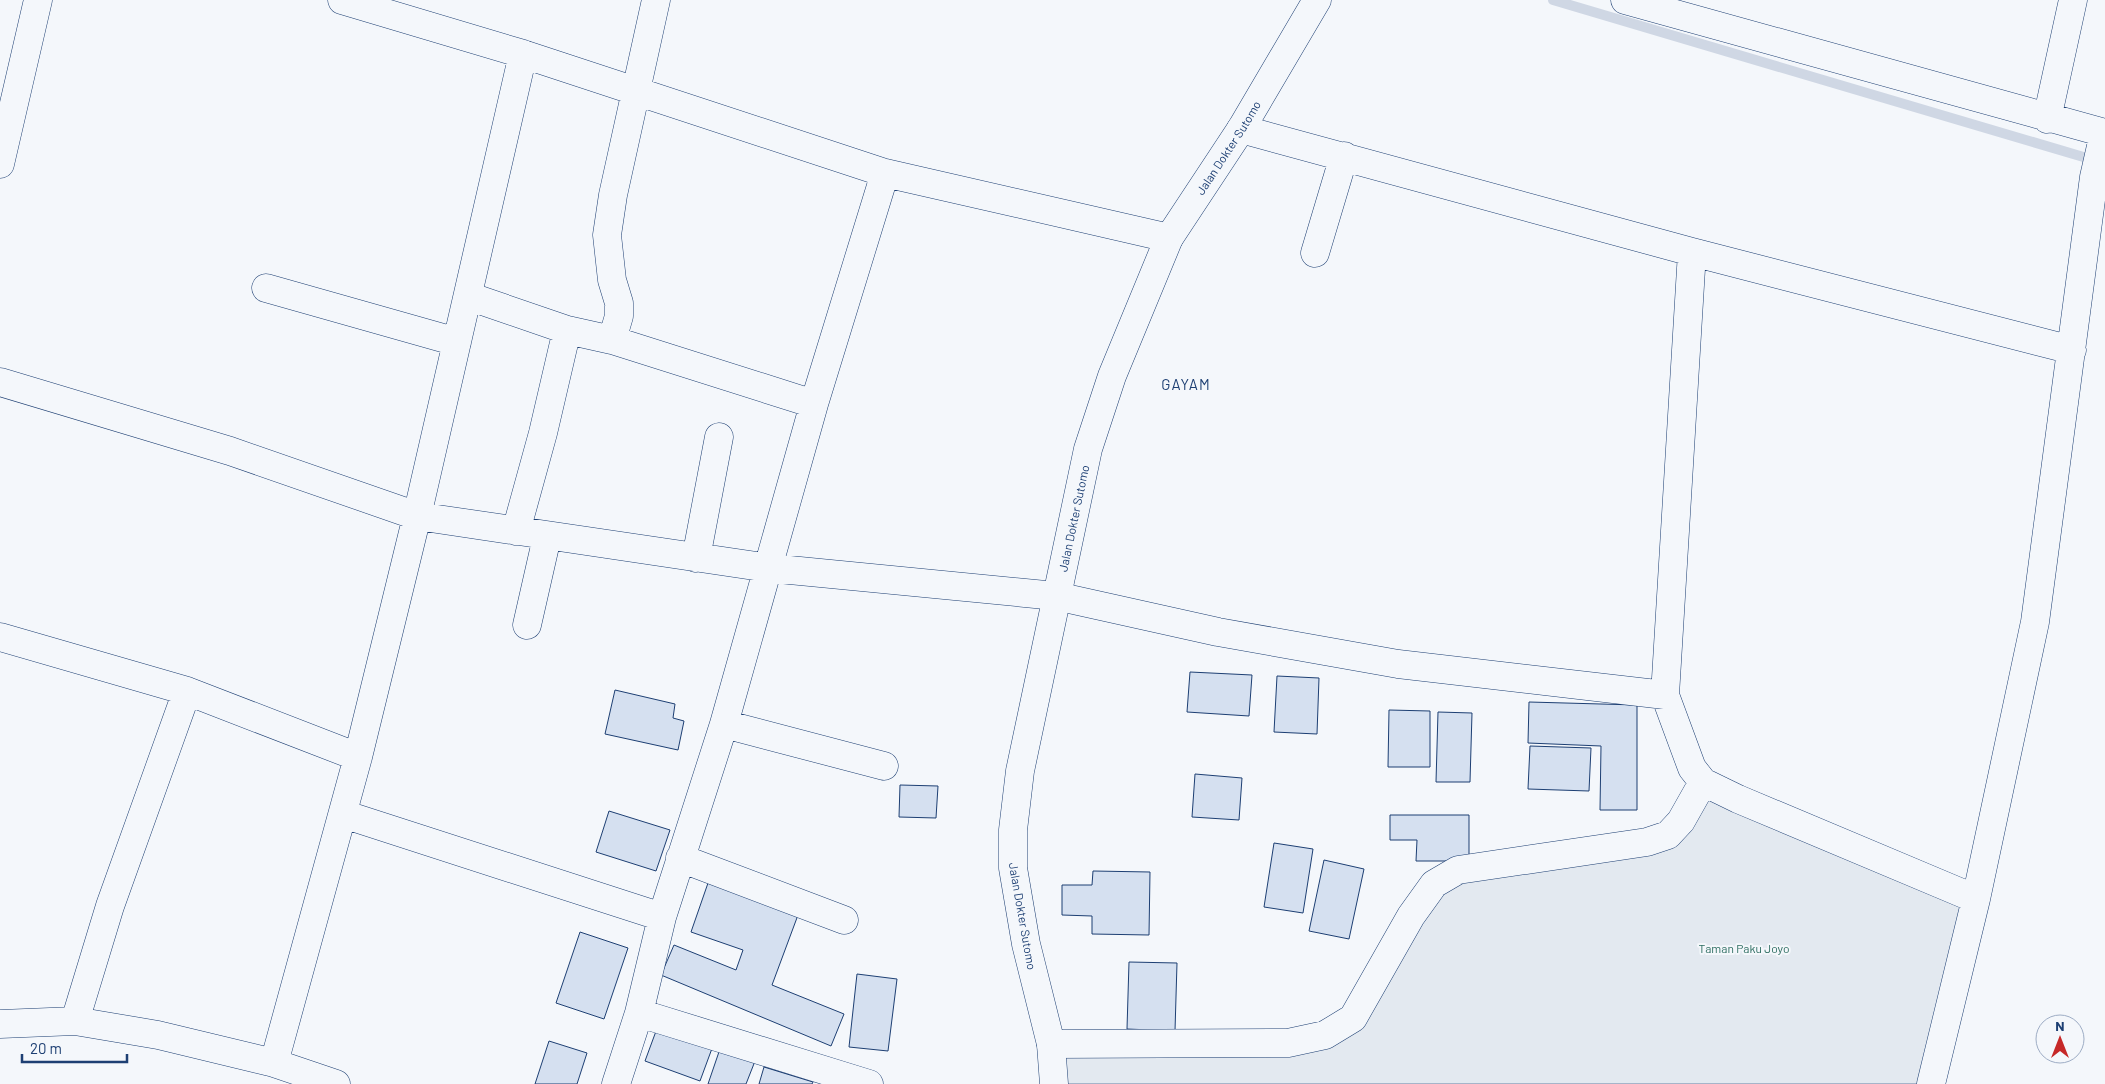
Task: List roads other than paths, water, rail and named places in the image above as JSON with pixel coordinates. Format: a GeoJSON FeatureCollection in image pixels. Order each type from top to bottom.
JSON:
{"type":"FeatureCollection","features":[{"type":"Feature","properties":{"kind":"street"},"geometry":{"type":"LineString","coordinates":[[0,164],[38,0]]}},
{"type":"Feature","properties":{"kind":"street"},"geometry":{"type":"LineString","coordinates":[[342,0],[523,54],[885,173],[1169,238]]}},
{"type":"Feature","properties":{"kind":"street"},"geometry":{"type":"LineString","coordinates":[[612,340],[619,316],[619,304],[612,280],[607,236],[613,195],[656,0]]}},
{"type":"Feature","properties":{"kind":"street","name":"Jalan Dokter Sutomo"},"geometry":{"type":"LineString","coordinates":[[1054,1084],[1050,1044],[1026,944],[1013,868],[1013,830],[1020,771],[1056,596],[1097,417],[1133,322],[1169,238],[1241,128],[1317,0]]}},
{"type":"Feature","properties":{"kind":"street"},"geometry":{"type":"LineString","coordinates":[[1625,0],[2047,119],[2100,149],[2035,622],[1976,899],[1931,1084]]}},
{"type":"Feature","properties":{"kind":"street"},"geometry":{"type":"LineString","coordinates":[[2047,119],[2073,0]]}},
{"type":"Feature","properties":{"kind":"street"},"geometry":{"type":"LineString","coordinates":[[274,1063],[358,757],[417,516],[523,54]]}},
{"type":"Feature","properties":{"kind":"street"},"geometry":{"type":"LineString","coordinates":[[1241,128],[1692,252],[2072,350]]}},
{"type":"Feature","properties":{"kind":"street"},"geometry":{"type":"LineString","coordinates":[[1316,254],[1344,156]]}},
{"type":"Feature","properties":{"kind":"street"},"geometry":{"type":"LineString","coordinates":[[616,1084],[639,1013],[662,917],[724,724],[814,404],[885,173]]}},
{"type":"Feature","properties":{"kind":"street"},"geometry":{"type":"LineString","coordinates":[[1692,252],[1665,695],[1692,768],[1703,782],[1738,799],[1976,899]]}},
{"type":"Feature","properties":{"kind":"street"},"geometry":{"type":"LineString","coordinates":[[266,288],[457,342]]}},
{"type":"Feature","properties":{"kind":"street"},"geometry":{"type":"LineString","coordinates":[[468,296],[567,330],[612,340],[814,404]]}},
{"type":"Feature","properties":{"kind":"street"},"geometry":{"type":"LineString","coordinates":[[516,531],[543,433],[567,330]]}},
{"type":"Feature","properties":{"kind":"street"},"geometry":{"type":"LineString","coordinates":[[0,382],[230,450],[417,516],[769,568],[1056,596],[1218,632],[1398,664],[1665,695]]}},
{"type":"Feature","properties":{"kind":"street"},"geometry":{"type":"LineString","coordinates":[[696,558],[719,436]]}},
{"type":"Feature","properties":{"kind":"street"},"geometry":{"type":"LineString","coordinates":[[527,626],[547,536]]}},
{"type":"Feature","properties":{"kind":"street"},"geometry":{"type":"LineString","coordinates":[[0,636],[187,690],[358,757]]}},
{"type":"Feature","properties":{"kind":"street"},"geometry":{"type":"LineString","coordinates":[[75,1021],[110,906],[187,690]]}},
{"type":"Feature","properties":{"kind":"street"},"geometry":{"type":"LineString","coordinates":[[724,724],[884,766]]}},
{"type":"Feature","properties":{"kind":"street"},"geometry":{"type":"LineString","coordinates":[[1050,1044],[1288,1043],[1325,1035],[1353,1018],[1411,916],[1434,884],[1458,870],[1646,842],[1668,835],[1681,821],[1703,782]]}},
{"type":"Feature","properties":{"kind":"street"},"geometry":{"type":"LineString","coordinates":[[343,814],[662,917]]}},
{"type":"Feature","properties":{"kind":"street"},"geometry":{"type":"LineString","coordinates":[[680,858],[844,920]]}},
{"type":"Feature","properties":{"kind":"street"},"geometry":{"type":"LineString","coordinates":[[639,1013],[855,1082]]}},
{"type":"Feature","properties":{"kind":"street"},"geometry":{"type":"LineString","coordinates":[[0,1024],[75,1021],[158,1035],[274,1063],[325,1082]]}},
{"type":"Feature","properties":{"kind":"waterway"},"geometry":{"type":"LineString","coordinates":[[1553,0],[2097,161]]}},
{"type":"Feature","properties":{"kind":"district","name":"GAYAM"},"geometry":{"type":"Point","coordinates":[1186,384]}},
{"type":"Feature","properties":{"kind":"park label","name":"Taman Paku Joyo"},"geometry":{"type":"Point","coordinates":[1744,948]}}]}
